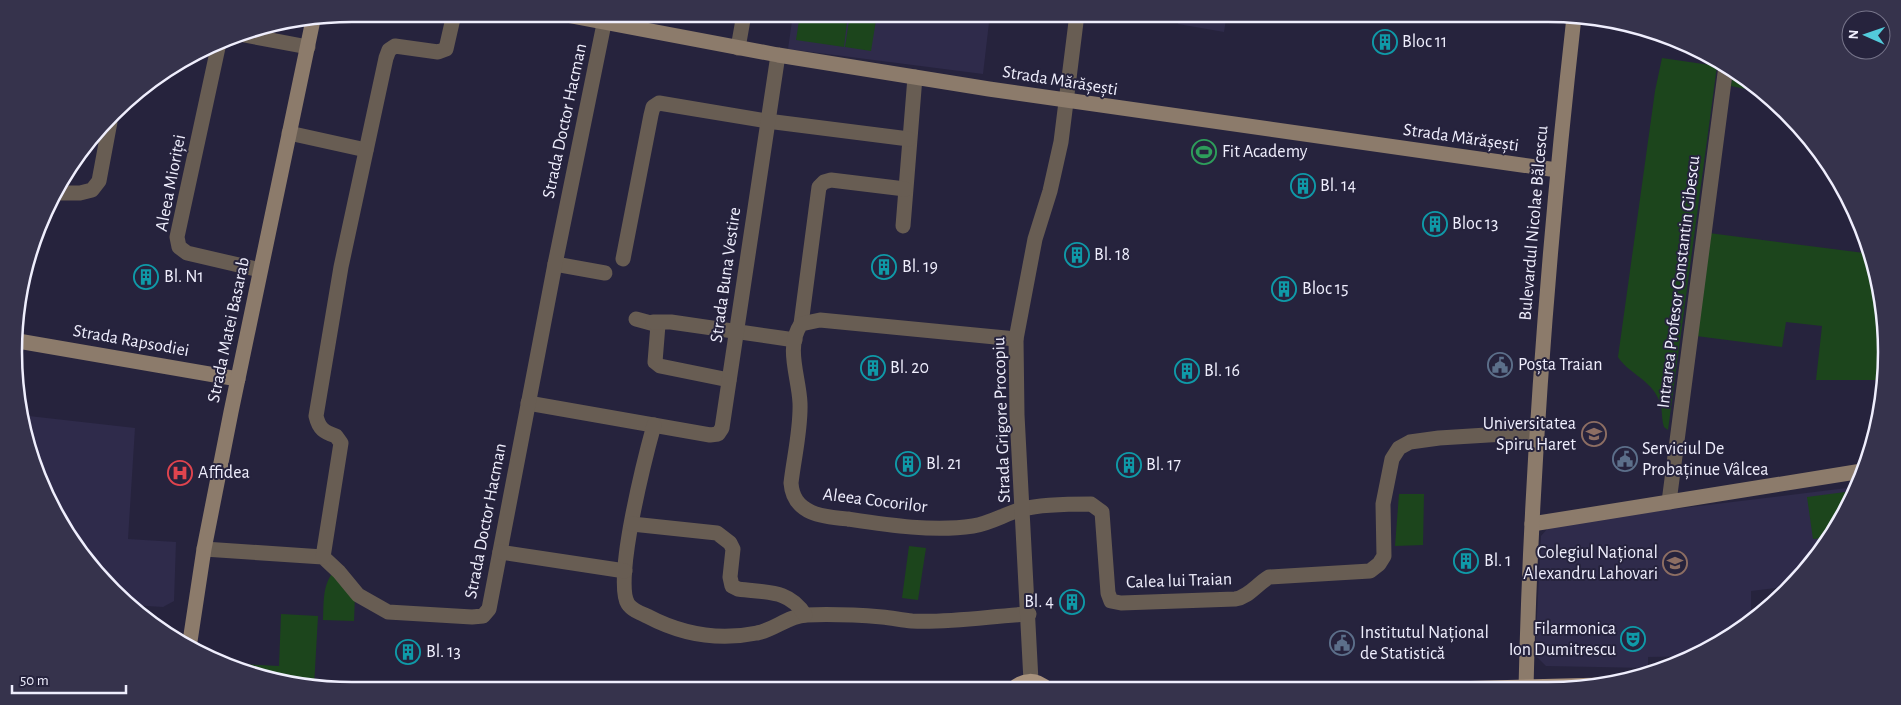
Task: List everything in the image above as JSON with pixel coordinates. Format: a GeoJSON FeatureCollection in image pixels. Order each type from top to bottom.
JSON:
{"type":"FeatureCollection","features":[{"type":"Feature","properties":{"kind":"main road"},"geometry":{"type":"LineString","coordinates":[[1023,682],[1031,680],[1036,682]]}},
{"type":"Feature","properties":{"kind":"street"},"geometry":{"type":"LineString","coordinates":[[204,548],[323,558],[341,443],[336,436],[318,427],[316,416],[334,302],[389,50],[395,46],[438,52],[446,49],[452,22]]}},
{"type":"Feature","properties":{"kind":"street","name":"Strada Doctor Hacman"},"geometry":{"type":"LineString","coordinates":[[323,558],[358,595],[388,612],[472,617],[483,616],[489,609],[555,264],[604,22]]}},
{"type":"Feature","properties":{"kind":"street","name":"Strada Mărășești"},"geometry":{"type":"LineString","coordinates":[[623,22],[738,48],[915,77],[1067,101],[1557,170]]}},
{"type":"Feature","properties":{"kind":"street"},"geometry":{"type":"LineString","coordinates":[[738,48],[743,22]]}},
{"type":"Feature","properties":{"kind":"street","name":"Strada Grigore Procopiu"},"geometry":{"type":"LineString","coordinates":[[1031,680],[1017,415],[1016,339],[1033,247],[1050,191],[1061,142],[1076,22]]}},
{"type":"Feature","properties":{"kind":"street","name":"Bulevardul Nicolae Bălcescu"},"geometry":{"type":"LineString","coordinates":[[1526,682],[1536,432],[1557,170],[1573,23]]}},
{"type":"Feature","properties":{"kind":"street","name":"Strada Matei Basarab"},"geometry":{"type":"LineString","coordinates":[[190,640],[204,548],[312,25]]}},
{"type":"Feature","properties":{"kind":"street"},"geometry":{"type":"LineString","coordinates":[[256,37],[308,47]]}},
{"type":"Feature","properties":{"kind":"street","name":"Aleea Mioriței"},"geometry":{"type":"LineString","coordinates":[[217,52],[177,237],[180,247],[187,253],[260,270]]}},
{"type":"Feature","properties":{"kind":"street","name":"Strada Buna Vestire"},"geometry":{"type":"LineString","coordinates":[[654,425],[710,435],[718,434],[722,428],[778,55]]}},
{"type":"Feature","properties":{"kind":"street","name":"Intrarea Profesor Constantin Gibescu"},"geometry":{"type":"LineString","coordinates":[[1669,502],[1725,74]]}},
{"type":"Feature","properties":{"kind":"street"},"geometry":{"type":"LineString","coordinates":[[903,226],[915,77]]}},
{"type":"Feature","properties":{"kind":"street"},"geometry":{"type":"LineString","coordinates":[[623,259],[653,107],[659,103],[671,103],[767,120],[909,139]]}},
{"type":"Feature","properties":{"kind":"street"},"geometry":{"type":"LineString","coordinates":[[64,193],[80,193],[92,190],[99,181],[108,130]]}},
{"type":"Feature","properties":{"kind":"street"},"geometry":{"type":"LineString","coordinates":[[289,133],[366,150]]}},
{"type":"Feature","properties":{"kind":"street","name":"Aleea Cocorilor"},"geometry":{"type":"LineString","coordinates":[[906,189],[831,180],[824,182],[818,187],[801,324],[795,340],[794,351],[800,403],[791,483],[792,492],[796,501],[803,508],[813,513],[872,523],[950,528],[973,526],[999,520],[1023,509]]}},
{"type":"Feature","properties":{"kind":"street"},"geometry":{"type":"LineString","coordinates":[[555,264],[605,273]]}},
{"type":"Feature","properties":{"kind":"street"},"geometry":{"type":"LineString","coordinates":[[636,319],[653,322],[672,322],[795,340]]}},
{"type":"Feature","properties":{"kind":"street"},"geometry":{"type":"LineString","coordinates":[[801,324],[820,320],[1016,339]]}},
{"type":"Feature","properties":{"kind":"street"},"geometry":{"type":"LineString","coordinates":[[653,322],[658,326],[654,354],[655,362],[660,366],[729,380]]}},
{"type":"Feature","properties":{"kind":"street","name":"Strada Rapsodiei"},"geometry":{"type":"LineString","coordinates":[[22,342],[238,379]]}},
{"type":"Feature","properties":{"kind":"street"},"geometry":{"type":"LineString","coordinates":[[528,403],[654,425],[641,474],[625,570],[627,603],[634,610],[660,623],[691,634],[704,636],[756,633],[772,629],[793,617],[805,615],[864,616],[914,621],[1029,614]]}},
{"type":"Feature","properties":{"kind":"street","name":"Calea lui Traian"},"geometry":{"type":"LineString","coordinates":[[1023,509],[1082,504],[1098,506],[1102,512],[1108,593],[1111,601],[1121,604],[1242,598],[1257,583],[1269,578],[1370,571],[1379,564],[1384,556],[1383,504],[1392,460],[1399,448],[1410,442],[1478,434],[1536,432]]}},
{"type":"Feature","properties":{"kind":"street"},"geometry":{"type":"LineString","coordinates":[[1532,524],[1856,472]]}},
{"type":"Feature","properties":{"kind":"street"},"geometry":{"type":"LineString","coordinates":[[632,524],[706,531],[723,536],[732,549],[730,577],[732,586],[738,589],[790,598],[798,604],[805,615]]}},
{"type":"Feature","properties":{"kind":"street"},"geometry":{"type":"LineString","coordinates":[[500,552],[625,570]]}},
{"type":"Feature","properties":{"kind":"shaded area"},"geometry":{"type":"Polygon","coordinates":[[[792,22],[989,22],[983,74],[788,49],[792,22]]]}},
{"type":"Feature","properties":{"kind":"shaded area"},"geometry":{"type":"Polygon","coordinates":[[[1178,22],[1226,22],[1224,32],[1178,24],[1178,22]]]}},
{"type":"Feature","properties":{"kind":"shaded area"},"geometry":{"type":"Polygon","coordinates":[[[29,416],[135,428],[128,539],[176,542],[174,601],[163,607],[141,606],[135,601],[104,570],[78,536],[48,479],[40,459],[29,416]]]}},
{"type":"Feature","properties":{"kind":"shaded area","name":"Colegiul Național Alexandru Lahovari"},"geometry":{"type":"Polygon","coordinates":[[[1849,488],[1823,536],[1797,570],[1781,587],[1751,591],[1751,612],[1714,638],[1676,656],[1648,657],[1648,667],[1645,668],[1546,666],[1535,655],[1541,536],[1548,528],[1609,517],[1849,488]]]}},
{"type":"Feature","properties":{"kind":"green space"},"geometry":{"type":"Polygon","coordinates":[[[799,22],[847,22],[844,47],[796,40],[799,22]]]}},
{"type":"Feature","properties":{"kind":"green space"},"geometry":{"type":"Polygon","coordinates":[[[849,22],[876,22],[871,51],[845,47],[849,22]]]}},
{"type":"Feature","properties":{"kind":"green space"},"geometry":{"type":"Polygon","coordinates":[[[1662,58],[1710,65],[1717,69],[1668,430],[1664,427],[1660,403],[1651,387],[1622,363],[1618,357],[1655,91],[1662,58]]]}},
{"type":"Feature","properties":{"kind":"green space"},"geometry":{"type":"Polygon","coordinates":[[[1732,78],[1747,89],[1731,86],[1732,78]]]}},
{"type":"Feature","properties":{"kind":"green space"},"geometry":{"type":"Polygon","coordinates":[[[1709,233],[1863,253],[1876,309],[1878,331],[1877,380],[1816,380],[1822,326],[1786,322],[1782,347],[1696,336],[1709,233]]]}},
{"type":"Feature","properties":{"kind":"green space"},"geometry":{"type":"Polygon","coordinates":[[[1847,492],[1821,538],[1813,539],[1807,497],[1847,492]]]}},
{"type":"Feature","properties":{"kind":"green space"},"geometry":{"type":"Polygon","coordinates":[[[1399,494],[1424,494],[1423,545],[1395,546],[1399,494]]]}},
{"type":"Feature","properties":{"kind":"green space"},"geometry":{"type":"Polygon","coordinates":[[[909,546],[926,548],[918,600],[902,598],[909,546]]]}},
{"type":"Feature","properties":{"kind":"green space"},"geometry":{"type":"Polygon","coordinates":[[[335,570],[355,596],[354,621],[323,620],[326,587],[335,570]]]}},
{"type":"Feature","properties":{"kind":"green space"},"geometry":{"type":"Polygon","coordinates":[[[281,614],[318,616],[314,680],[288,676],[244,664],[279,666],[281,614]]]}},
{"type":"Feature","properties":{"kind":"place","name":"Bloc 11"},"geometry":{"type":"Point","coordinates":[1385,42]}},
{"type":"Feature","properties":{"kind":"place","name":"Fit Academy"},"geometry":{"type":"Point","coordinates":[1204,152]}},
{"type":"Feature","properties":{"kind":"place","name":"Bl. 14"},"geometry":{"type":"Point","coordinates":[1303,186]}},
{"type":"Feature","properties":{"kind":"place","name":"Bloc 13"},"geometry":{"type":"Point","coordinates":[1435,224]}},
{"type":"Feature","properties":{"kind":"place","name":"Bl. 18"},"geometry":{"type":"Point","coordinates":[1077,255]}},
{"type":"Feature","properties":{"kind":"place","name":"Bl. 19"},"geometry":{"type":"Point","coordinates":[884,267]}},
{"type":"Feature","properties":{"kind":"place","name":"Bl. N1"},"geometry":{"type":"Point","coordinates":[146,277]}},
{"type":"Feature","properties":{"kind":"place","name":"Bloc 15"},"geometry":{"type":"Point","coordinates":[1284,289]}},
{"type":"Feature","properties":{"kind":"place","name":"Poșta Traian"},"geometry":{"type":"Point","coordinates":[1500,365]}},
{"type":"Feature","properties":{"kind":"place","name":"Bl. 20"},"geometry":{"type":"Point","coordinates":[873,368]}},
{"type":"Feature","properties":{"kind":"place","name":"Bl. 16"},"geometry":{"type":"Point","coordinates":[1187,371]}},
{"type":"Feature","properties":{"kind":"place","name":"Universitatea Spiru Haret"},"geometry":{"type":"Point","coordinates":[1594,434]}},
{"type":"Feature","properties":{"kind":"place","name":"Serviciul De Probaținue Vâlcea"},"geometry":{"type":"Point","coordinates":[1625,459]}},
{"type":"Feature","properties":{"kind":"place","name":"Bl. 21"},"geometry":{"type":"Point","coordinates":[908,464]}},
{"type":"Feature","properties":{"kind":"place","name":"Bl. 17"},"geometry":{"type":"Point","coordinates":[1129,465]}},
{"type":"Feature","properties":{"kind":"place","name":"Affidea"},"geometry":{"type":"Point","coordinates":[180,473]}},
{"type":"Feature","properties":{"kind":"place","name":"Bl. 1"},"geometry":{"type":"Point","coordinates":[1466,561]}},
{"type":"Feature","properties":{"kind":"place","name":"Colegiul Național Alexandru Lahovari"},"geometry":{"type":"Point","coordinates":[1675,563]}},
{"type":"Feature","properties":{"kind":"place","name":"Bl. 4"},"geometry":{"type":"Point","coordinates":[1072,602]}},
{"type":"Feature","properties":{"kind":"place","name":"Filarmonica Ion Dumitrescu"},"geometry":{"type":"Point","coordinates":[1633,639]}},
{"type":"Feature","properties":{"kind":"place","name":"Institutul Național de Statistică"},"geometry":{"type":"Point","coordinates":[1342,643]}},
{"type":"Feature","properties":{"kind":"place","name":"Bl. 13"},"geometry":{"type":"Point","coordinates":[408,652]}}]}
